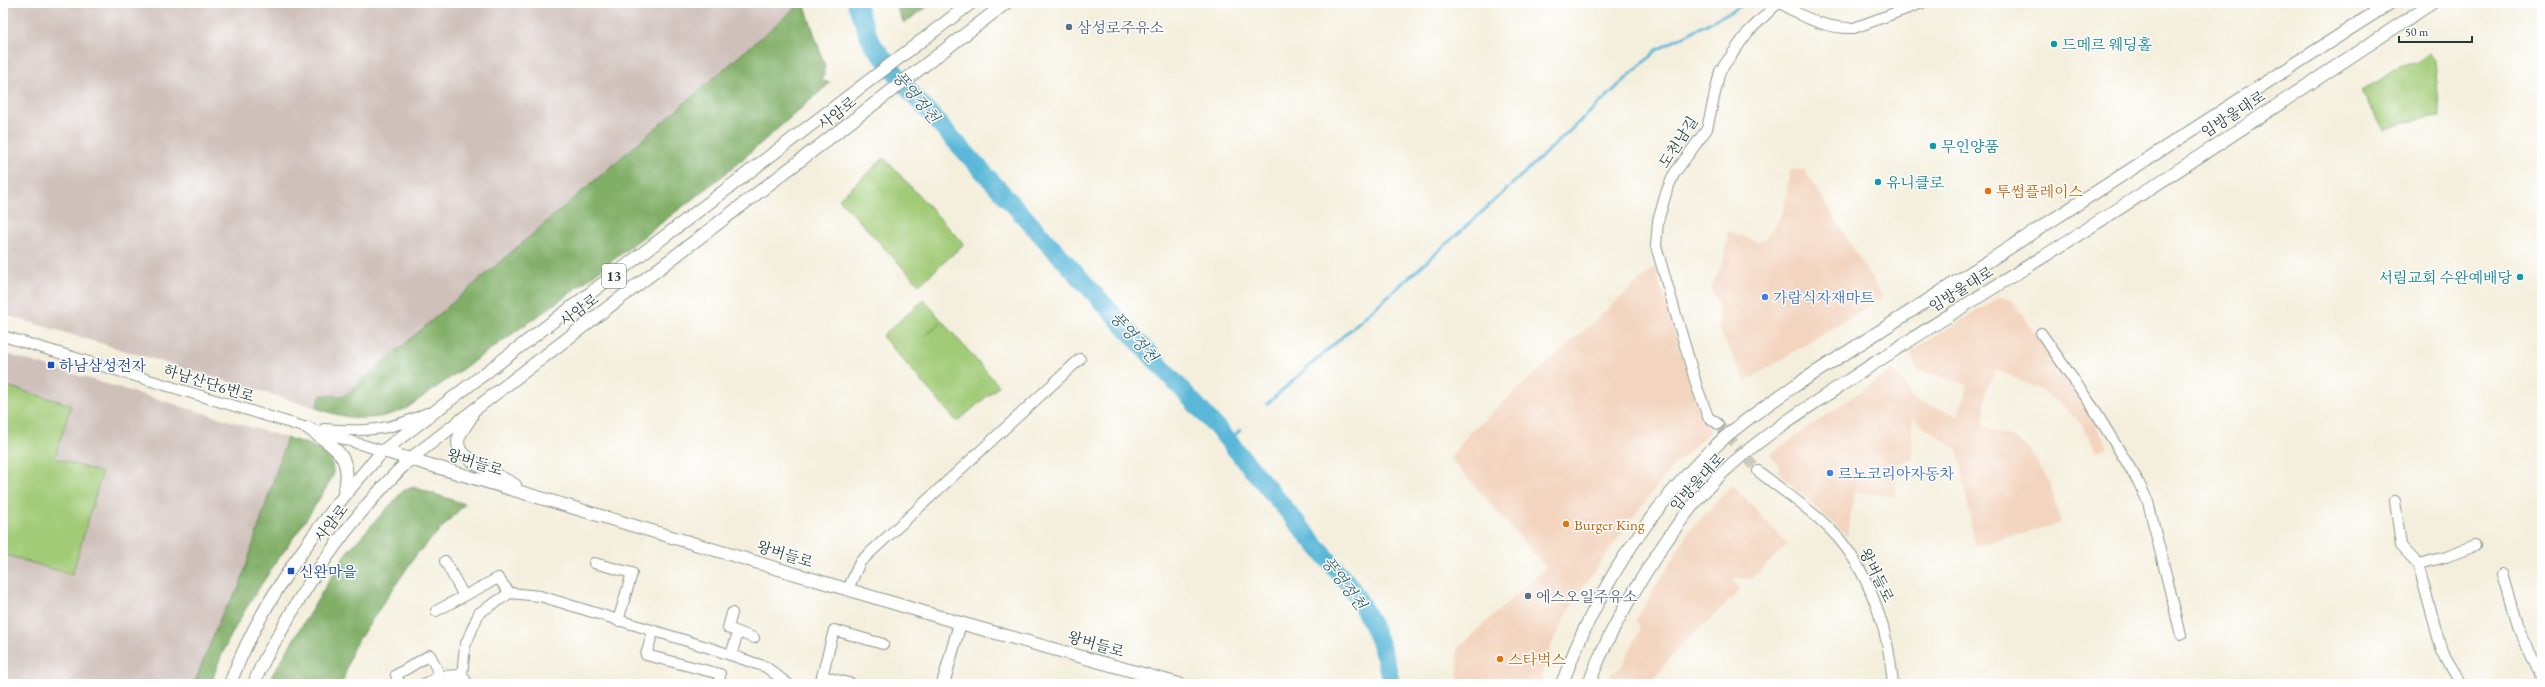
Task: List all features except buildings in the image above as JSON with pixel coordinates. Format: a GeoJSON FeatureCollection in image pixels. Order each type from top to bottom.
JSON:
{"type":"FeatureCollection","features":[{"type":"Feature","properties":{"kind":"main road","name":"사암로"},"geometry":{"type":"LineString","coordinates":[[230,684],[238,664],[273,597],[314,534],[344,496],[383,451],[846,100],[939,26],[971,3]]}},
{"type":"Feature","properties":{"kind":"main road","name":"사암로"},"geometry":{"type":"LineString","coordinates":[[254,684],[293,608],[333,545],[374,494],[410,459],[858,118],[951,44],[1006,3]]}},
{"type":"Feature","properties":{"kind":"main road","name":"임방울대로"},"geometry":{"type":"LineString","coordinates":[[1562,684],[1573,652],[1593,613],[1640,532],[1674,489],[1724,439],[1796,385],[2390,3]]}},
{"type":"Feature","properties":{"kind":"main road","name":"임방울대로"},"geometry":{"type":"LineString","coordinates":[[1589,684],[1613,629],[1659,555],[1685,518],[1719,477],[1749,449],[1777,427],[1897,348],[2053,250],[2432,3]]}},
{"type":"Feature","properties":{"kind":"main road"},"geometry":{"type":"LineString","coordinates":[[477,408],[459,435],[457,443],[460,451],[466,458],[533,496]]}},
{"type":"Feature","properties":{"kind":"main road"},"geometry":{"type":"LineString","coordinates":[[308,428],[338,450],[344,458],[348,478],[344,496]]}},
{"type":"Feature","properties":{"kind":"main road","name":"왕버들로"},"geometry":{"type":"LineString","coordinates":[[383,451],[960,623],[1179,684]]}},
{"type":"Feature","properties":{"kind":"main road"},"geometry":{"type":"LineString","coordinates":[[943,684],[960,623]]}},
{"type":"Feature","properties":{"kind":"street","name":"도천남길"},"geometry":{"type":"LineString","coordinates":[[1718,424],[1708,417],[1696,388],[1656,246],[1657,230],[1674,174],[1707,130],[1720,72],[1748,32],[1778,3]]}},
{"type":"Feature","properties":{"kind":"street"},"geometry":{"type":"LineString","coordinates":[[1781,3],[1806,18],[1843,28],[1854,28],[1922,3]]}},
{"type":"Feature","properties":{"kind":"street"},"geometry":{"type":"LineString","coordinates":[[2041,333],[2092,406],[2138,481],[2148,502],[2181,635]]}},
{"type":"Feature","properties":{"kind":"street","name":"하남산단6번로"},"geometry":{"type":"LineString","coordinates":[[3,336],[383,451]]}},
{"type":"Feature","properties":{"kind":"street"},"geometry":{"type":"LineString","coordinates":[[848,589],[860,562],[1080,359]]}},
{"type":"Feature","properties":{"kind":"street"},"geometry":{"type":"LineString","coordinates":[[308,428],[353,431],[402,425],[441,407]]}},
{"type":"Feature","properties":{"kind":"street","name":"왕버들로"},"geometry":{"type":"LineString","coordinates":[[1758,471],[1812,514],[1838,539],[1856,561],[1882,627],[1891,666],[1893,684]]}},
{"type":"Feature","properties":{"kind":"street"},"geometry":{"type":"LineString","coordinates":[[2395,501],[2401,546],[2418,564],[2442,652],[2461,684]]}},
{"type":"Feature","properties":{"kind":"street"},"geometry":{"type":"LineString","coordinates":[[2418,564],[2446,557],[2475,546]]}},
{"type":"Feature","properties":{"kind":"street"},"geometry":{"type":"LineString","coordinates":[[445,561],[464,596]]}},
{"type":"Feature","properties":{"kind":"street"},"geometry":{"type":"LineString","coordinates":[[594,562],[632,573],[618,621]]}},
{"type":"Feature","properties":{"kind":"street"},"geometry":{"type":"LineString","coordinates":[[2502,574],[2517,625],[2542,678]]}},
{"type":"Feature","properties":{"kind":"street"},"geometry":{"type":"LineString","coordinates":[[436,611],[498,578],[510,593]]}},
{"type":"Feature","properties":{"kind":"street"},"geometry":{"type":"LineString","coordinates":[[468,684],[462,675],[465,646],[479,613],[510,593],[540,596],[766,667],[788,684]]}},
{"type":"Feature","properties":{"kind":"street"},"geometry":{"type":"LineString","coordinates":[[732,614],[728,628],[754,638]]}},
{"type":"Feature","properties":{"kind":"street"},"geometry":{"type":"LineString","coordinates":[[852,684],[822,680],[834,630],[883,644]]}},
{"type":"Feature","properties":{"kind":"street"},"geometry":{"type":"LineString","coordinates":[[652,632],[646,655],[720,674],[719,684]]}},
{"type":"Feature","properties":{"kind":"street"},"geometry":{"type":"LineString","coordinates":[[731,656],[738,632]]}},
{"type":"Feature","properties":{"kind":"street"},"geometry":{"type":"LineString","coordinates":[[400,684],[396,674],[430,655],[440,676]]}},
{"type":"Feature","properties":{"kind":"street"},"geometry":{"type":"LineString","coordinates":[[424,684],[440,676],[462,675]]}},
{"type":"Feature","properties":{"kind":"shaded area"},"geometry":{"type":"Polygon","coordinates":[[[3,3],[801,3],[344,396],[321,395],[316,408],[3,314],[3,3]]]}},
{"type":"Feature","properties":{"kind":"shaded area"},"geometry":{"type":"Polygon","coordinates":[[[1790,169],[1805,170],[1883,297],[1745,382],[1719,328],[1718,306],[1711,287],[1723,263],[1728,231],[1757,242],[1766,239],[1784,210],[1790,169]]]}},
{"type":"Feature","properties":{"kind":"shaded area"},"geometry":{"type":"Polygon","coordinates":[[[1655,267],[1699,413],[1711,431],[1676,463],[1643,504],[1576,597],[1552,643],[1542,672],[1542,684],[1526,684],[1526,682],[1523,684],[1459,684],[1457,649],[1546,567],[1450,458],[1470,432],[1655,267]]]}},
{"type":"Feature","properties":{"kind":"shaded area"},"geometry":{"type":"Polygon","coordinates":[[[2000,297],[2012,300],[2091,416],[2108,447],[2097,451],[2081,424],[2069,411],[2040,390],[1996,369],[1986,390],[1984,426],[2014,439],[2029,449],[2050,483],[2061,523],[1975,546],[1958,450],[1912,418],[1913,459],[1897,464],[1895,497],[1855,491],[1847,537],[1784,478],[1779,471],[1779,465],[1769,455],[1893,369],[1914,400],[1958,416],[1968,384],[1919,371],[1909,352],[2000,297]]]}},
{"type":"Feature","properties":{"kind":"shaded area"},"geometry":{"type":"Polygon","coordinates":[[[3,353],[287,438],[239,588],[222,614],[194,684],[3,684],[3,353]]]}},
{"type":"Feature","properties":{"kind":"shaded area"},"geometry":{"type":"Polygon","coordinates":[[[1732,485],[1788,544],[1752,579],[1731,578],[1741,590],[1676,650],[1650,684],[1603,684],[1604,680],[1609,681],[1612,673],[1622,666],[1640,630],[1636,620],[1689,531],[1732,485]]]}},
{"type":"Feature","properties":{"kind":"green space"},"geometry":{"type":"Polygon","coordinates":[[[801,3],[804,3],[825,66],[824,75],[821,80],[830,83],[729,171],[565,297],[407,408],[384,416],[362,418],[340,415],[316,408],[321,395],[344,396],[801,3]]]}},
{"type":"Feature","properties":{"kind":"green space"},"geometry":{"type":"Polygon","coordinates":[[[894,3],[933,3],[904,23],[894,3]]]}},
{"type":"Feature","properties":{"kind":"green space"},"geometry":{"type":"Polygon","coordinates":[[[2428,53],[2435,60],[2440,117],[2405,122],[2384,130],[2362,91],[2402,65],[2417,63],[2428,53]]]}},
{"type":"Feature","properties":{"kind":"green space"},"geometry":{"type":"Polygon","coordinates":[[[884,158],[964,244],[919,285],[839,199],[884,158]]]}},
{"type":"Feature","properties":{"kind":"green space"},"geometry":{"type":"Polygon","coordinates":[[[924,300],[942,321],[924,337],[943,322],[999,386],[957,422],[882,336],[924,300]]]}},
{"type":"Feature","properties":{"kind":"green space"},"geometry":{"type":"Polygon","coordinates":[[[3,385],[71,405],[55,458],[102,473],[72,575],[3,554],[3,385]]]}},
{"type":"Feature","properties":{"kind":"green space"},"geometry":{"type":"Polygon","coordinates":[[[287,438],[319,449],[330,460],[333,476],[318,502],[250,602],[235,628],[211,684],[194,684],[222,614],[239,588],[287,438]]]}},
{"type":"Feature","properties":{"kind":"green space"},"geometry":{"type":"Polygon","coordinates":[[[413,487],[465,504],[416,555],[353,648],[342,684],[267,684],[345,554],[403,491],[413,487]]]}},
{"type":"Feature","properties":{"kind":"waterway","name":"풍영정천"},"geometry":{"type":"LineString","coordinates":[[856,3],[871,42],[912,94],[1220,431],[1351,587],[1381,646],[1391,684]]}},
{"type":"Feature","properties":{"kind":"waterway"},"geometry":{"type":"LineString","coordinates":[[1267,404],[1481,213],[1657,50],[1747,3]]}},
{"type":"Feature","properties":{"kind":"waterway"},"geometry":{"type":"LineString","coordinates":[[1229,441],[1240,430]]}},
{"type":"Feature","properties":{"kind":"tunnel"},"geometry":{"type":"LineString","coordinates":[[1718,424],[1758,471]]}},
{"type":"Feature","properties":{"kind":"place","name":"삼성로주유소"},"geometry":{"type":"Point","coordinates":[1069,27]}},
{"type":"Feature","properties":{"kind":"place","name":"드메르 웨딩홀"},"geometry":{"type":"Point","coordinates":[2054,44]}},
{"type":"Feature","properties":{"kind":"place","name":"무인양품"},"geometry":{"type":"Point","coordinates":[1933,146]}},
{"type":"Feature","properties":{"kind":"place","name":"유니클로"},"geometry":{"type":"Point","coordinates":[1878,182]}},
{"type":"Feature","properties":{"kind":"place","name":"투썸플레이스"},"geometry":{"type":"Point","coordinates":[1988,191]}},
{"type":"Feature","properties":{"kind":"place","name":"서림교회 수완예배당"},"geometry":{"type":"Point","coordinates":[2520,277]}},
{"type":"Feature","properties":{"kind":"place","name":"가람식자재마트"},"geometry":{"type":"Point","coordinates":[1765,297]}},
{"type":"Feature","properties":{"kind":"place","name":"하남삼성전자"},"geometry":{"type":"Point","coordinates":[51,365]}},
{"type":"Feature","properties":{"kind":"place","name":"르노코리아자동차"},"geometry":{"type":"Point","coordinates":[1830,473]}},
{"type":"Feature","properties":{"kind":"place","name":"Burger King"},"geometry":{"type":"Point","coordinates":[1566,524]}},
{"type":"Feature","properties":{"kind":"place","name":"신완마을"},"geometry":{"type":"Point","coordinates":[291,571]}},
{"type":"Feature","properties":{"kind":"place","name":"에스오일주유소"},"geometry":{"type":"Point","coordinates":[1528,596]}},
{"type":"Feature","properties":{"kind":"place","name":"스타벅스"},"geometry":{"type":"Point","coordinates":[1500,659]}}]}
